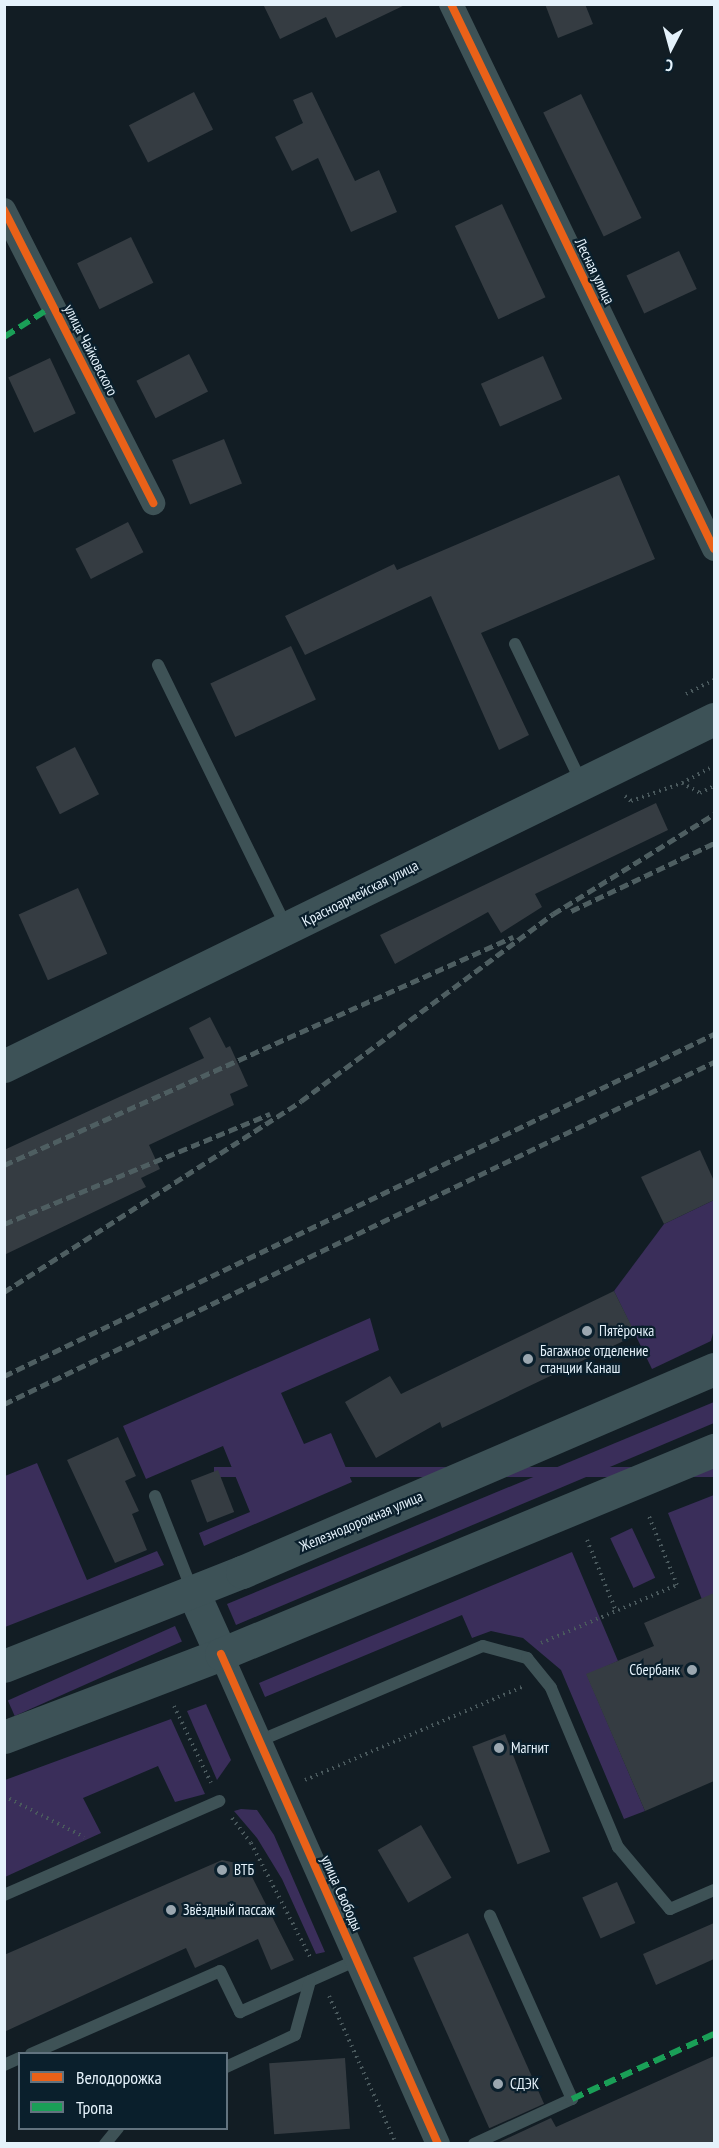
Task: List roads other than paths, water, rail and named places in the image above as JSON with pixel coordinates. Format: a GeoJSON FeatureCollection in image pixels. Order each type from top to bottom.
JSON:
{"type":"FeatureCollection","features":[{"type":"Feature","properties":{"kind":"main road","name":"Красноармейская улица"},"geometry":{"type":"LineString","coordinates":[[4,1066],[714,719]]}},
{"type":"Feature","properties":{"kind":"main road","name":"Железнодорожная улица"},"geometry":{"type":"LineString","coordinates":[[4,1666],[193,1592],[714,1369]]}},
{"type":"Feature","properties":{"kind":"main road"},"geometry":{"type":"LineString","coordinates":[[4,1737],[221,1654],[714,1450]]}},
{"type":"Feature","properties":{"kind":"main road","name":"улица Свободы"},"geometry":{"type":"LineString","coordinates":[[193,1592],[221,1654]]}},
{"type":"Feature","properties":{"kind":"street","name":"Лесная улица"},"geometry":{"type":"LineString","coordinates":[[451,4],[714,549]]}},
{"type":"Feature","properties":{"kind":"street","name":"улица Чайковского"},"geometry":{"type":"LineString","coordinates":[[4,210],[153,503]]}},
{"type":"Feature","properties":{"kind":"street","name":"улица Свободы"},"geometry":{"type":"LineString","coordinates":[[221,1654],[438,2144]]}},
{"type":"Feature","properties":{"kind":"lane"},"geometry":{"type":"LineString","coordinates":[[515,644],[581,783]]}},
{"type":"Feature","properties":{"kind":"lane"},"geometry":{"type":"LineString","coordinates":[[158,665],[288,929]]}},
{"type":"Feature","properties":{"kind":"lane"},"geometry":{"type":"LineString","coordinates":[[155,1496],[193,1592]]}},
{"type":"Feature","properties":{"kind":"lane"},"geometry":{"type":"LineString","coordinates":[[259,1741],[483,1646],[514,1654],[526,1658],[543,1678],[618,1847],[670,1909],[714,1890]]}},
{"type":"Feature","properties":{"kind":"lane"},"geometry":{"type":"LineString","coordinates":[[4,1895],[219,1801]]}},
{"type":"Feature","properties":{"kind":"lane"},"geometry":{"type":"LineString","coordinates":[[474,2144],[572,2099],[490,1916]]}},
{"type":"Feature","properties":{"kind":"lane"},"geometry":{"type":"LineString","coordinates":[[36,2052],[220,1971],[240,2012],[357,1960]]}},
{"type":"Feature","properties":{"kind":"lane"},"geometry":{"type":"LineString","coordinates":[[228,2066],[295,2035],[315,1979]]}},
{"type":"Feature","properties":{"kind":"lane"},"geometry":{"type":"LineString","coordinates":[[4,2065],[18,2059]]}},
{"type":"Feature","properties":{"kind":"lane"},"geometry":{"type":"LineString","coordinates":[[105,2144],[116,2130]]}},
{"type":"Feature","properties":{"kind":"railway"},"geometry":{"type":"LineString","coordinates":[[4,1292],[301,1101],[553,914],[714,814]]}},
{"type":"Feature","properties":{"kind":"railway"},"geometry":{"type":"LineString","coordinates":[[571,911],[714,843]]}},
{"type":"Feature","properties":{"kind":"railway"},"geometry":{"type":"LineString","coordinates":[[4,1165],[513,937]]}},
{"type":"Feature","properties":{"kind":"railway"},"geometry":{"type":"LineString","coordinates":[[4,1376],[714,1034]]}},
{"type":"Feature","properties":{"kind":"railway"},"geometry":{"type":"LineString","coordinates":[[4,1404],[714,1062]]}},
{"type":"Feature","properties":{"kind":"railway"},"geometry":{"type":"LineString","coordinates":[[4,1224],[270,1114]]}},
{"type":"Feature","properties":{"kind":"place","name":"Пятёрочка"},"geometry":{"type":"Point","coordinates":[587,1331]}},
{"type":"Feature","properties":{"kind":"place","name":"Багажное отделение станции Канаш"},"geometry":{"type":"Point","coordinates":[528,1359]}},
{"type":"Feature","properties":{"kind":"place","name":"Сбербанк"},"geometry":{"type":"Point","coordinates":[692,1670]}},
{"type":"Feature","properties":{"kind":"place","name":"Магнит"},"geometry":{"type":"Point","coordinates":[499,1748]}},
{"type":"Feature","properties":{"kind":"place","name":"ВТБ"},"geometry":{"type":"Point","coordinates":[222,1870]}},
{"type":"Feature","properties":{"kind":"place","name":"Звёздный пассаж"},"geometry":{"type":"Point","coordinates":[171,1910]}},
{"type":"Feature","properties":{"kind":"place","name":"СДЭК"},"geometry":{"type":"Point","coordinates":[498,2084]}}]}
